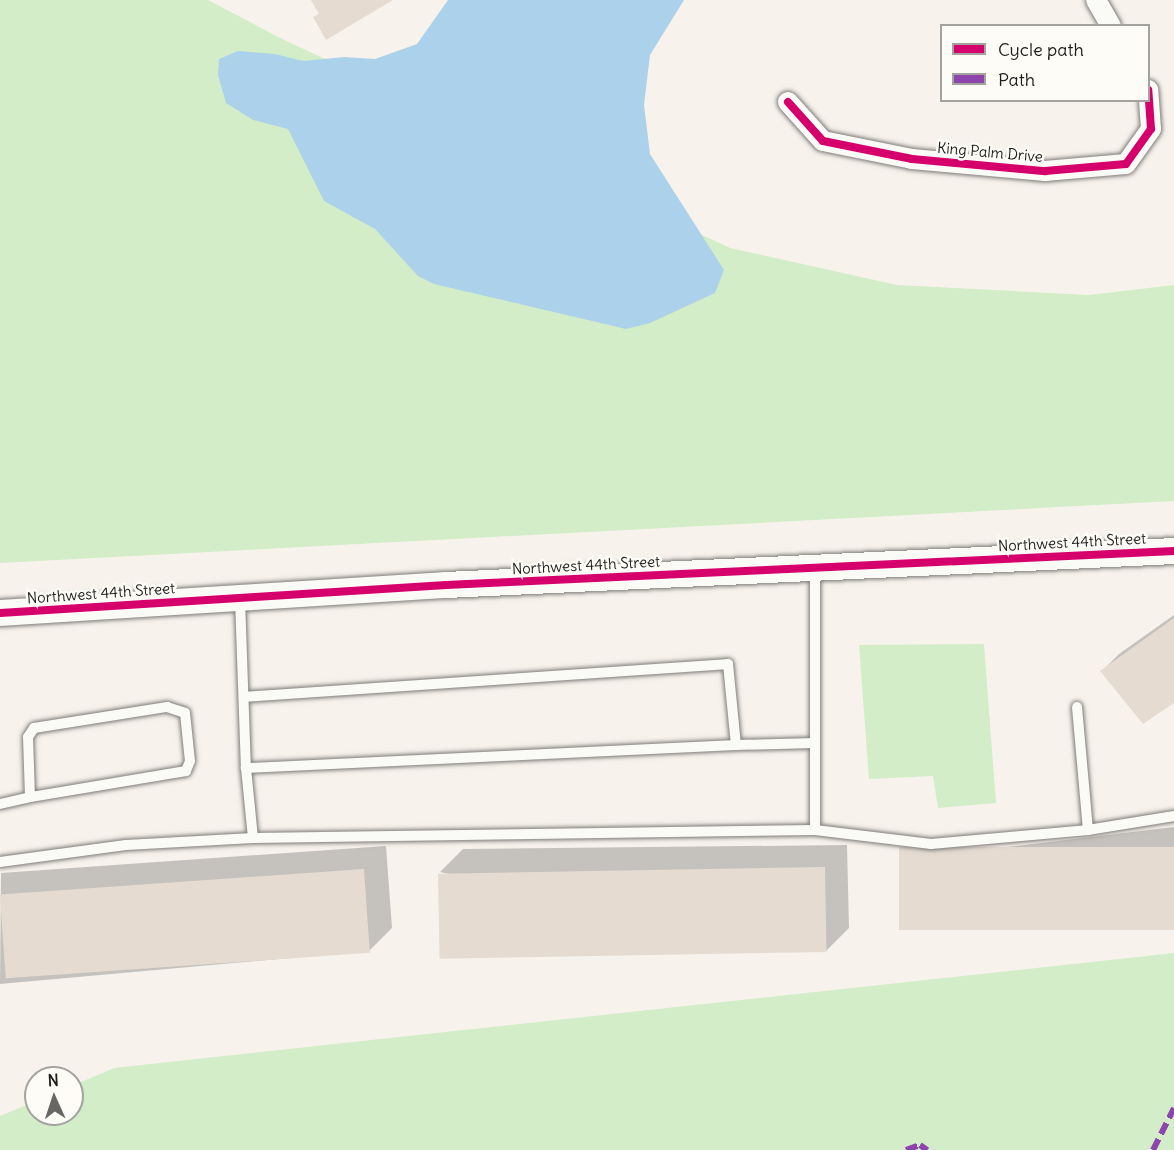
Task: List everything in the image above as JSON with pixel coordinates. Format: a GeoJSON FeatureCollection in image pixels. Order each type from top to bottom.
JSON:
{"type":"FeatureCollection","features":[{"type":"Feature","properties":{"kind":"street"},"geometry":{"type":"LineString","coordinates":[[1096,0],[1110,24]]}},
{"type":"Feature","properties":{"kind":"street","name":"King Palm Drive"},"geometry":{"type":"LineString","coordinates":[[788,102],[823,141],[912,159],[1045,171],[1126,164],[1151,129],[1150,102]]}},
{"type":"Feature","properties":{"kind":"street","name":"Northwest 44th Street"},"geometry":{"type":"LineString","coordinates":[[0,613],[240,598],[1174,551]]}},
{"type":"Feature","properties":{"kind":"lane"},"geometry":{"type":"LineString","coordinates":[[815,568],[815,830]]}},
{"type":"Feature","properties":{"kind":"lane"},"geometry":{"type":"LineString","coordinates":[[240,598],[246,768],[253,838]]}},
{"type":"Feature","properties":{"kind":"lane"},"geometry":{"type":"LineString","coordinates":[[244,697],[728,664],[736,745]]}},
{"type":"Feature","properties":{"kind":"lane"},"geometry":{"type":"LineString","coordinates":[[0,804],[186,771],[190,761],[185,713],[167,707],[34,728],[28,737],[30,797]]}},
{"type":"Feature","properties":{"kind":"lane"},"geometry":{"type":"LineString","coordinates":[[1077,708],[1088,830]]}},
{"type":"Feature","properties":{"kind":"lane"},"geometry":{"type":"LineString","coordinates":[[246,768],[815,743]]}},
{"type":"Feature","properties":{"kind":"lane"},"geometry":{"type":"LineString","coordinates":[[0,862],[126,845],[253,838],[815,830],[931,844],[1088,830],[1174,816]]}},
{"type":"Feature","properties":{"kind":"green space"},"geometry":{"type":"Polygon","coordinates":[[[0,0],[208,0],[280,38],[730,248],[897,285],[1089,295],[1174,285],[1174,501],[0,563],[0,0]]]}},
{"type":"Feature","properties":{"kind":"green space"},"geometry":{"type":"Polygon","coordinates":[[[984,644],[996,803],[938,808],[933,776],[869,779],[859,645],[984,644]]]}},
{"type":"Feature","properties":{"kind":"green space"},"geometry":{"type":"Polygon","coordinates":[[[1174,953],[1174,1150],[0,1150],[0,1116],[24,1106],[24,1126],[84,1126],[84,1081],[114,1068],[1174,953]]]}},
{"type":"Feature","properties":{"kind":"water"},"geometry":{"type":"Polygon","coordinates":[[[448,0],[684,0],[650,55],[644,105],[650,154],[724,270],[715,293],[650,323],[626,329],[434,284],[418,276],[375,229],[324,201],[288,129],[253,120],[226,103],[218,75],[219,59],[238,51],[275,54],[303,61],[344,57],[375,59],[417,44],[448,0]]]}},
{"type":"Feature","properties":{"kind":"building"},"geometry":{"type":"Polygon","coordinates":[[[311,0],[393,0],[326,40],[313,17],[319,14],[311,0]]]}},
{"type":"Feature","properties":{"kind":"building"},"geometry":{"type":"Polygon","coordinates":[[[1174,618],[1174,703],[1143,724],[1100,671],[1174,618]]]}},
{"type":"Feature","properties":{"kind":"building"},"geometry":{"type":"Polygon","coordinates":[[[899,847],[1174,847],[1174,930],[899,930],[899,847]]]}},
{"type":"Feature","properties":{"kind":"building"},"geometry":{"type":"Polygon","coordinates":[[[825,867],[826,952],[440,959],[438,874],[825,867]]]}},
{"type":"Feature","properties":{"kind":"building"},"geometry":{"type":"Polygon","coordinates":[[[364,869],[370,953],[6,978],[0,894],[364,869]]]}},
{"type":"Feature","properties":{"kind":"marked path"},"geometry":{"type":"LineString","coordinates":[[1153,1150],[1174,1108]]}},
{"type":"Feature","properties":{"kind":"marked path"},"geometry":{"type":"LineString","coordinates":[[906,1150],[920,1145],[927,1150]]}},
{"type":"Feature","properties":{"kind":"cycle path"},"geometry":{"type":"LineString","coordinates":[[788,102],[823,141],[912,159],[1045,171],[1126,164],[1151,129],[1149,102]]}},
{"type":"Feature","properties":{"kind":"cycle path"},"geometry":{"type":"LineString","coordinates":[[0,613],[446,585],[1174,551]]}}]}
